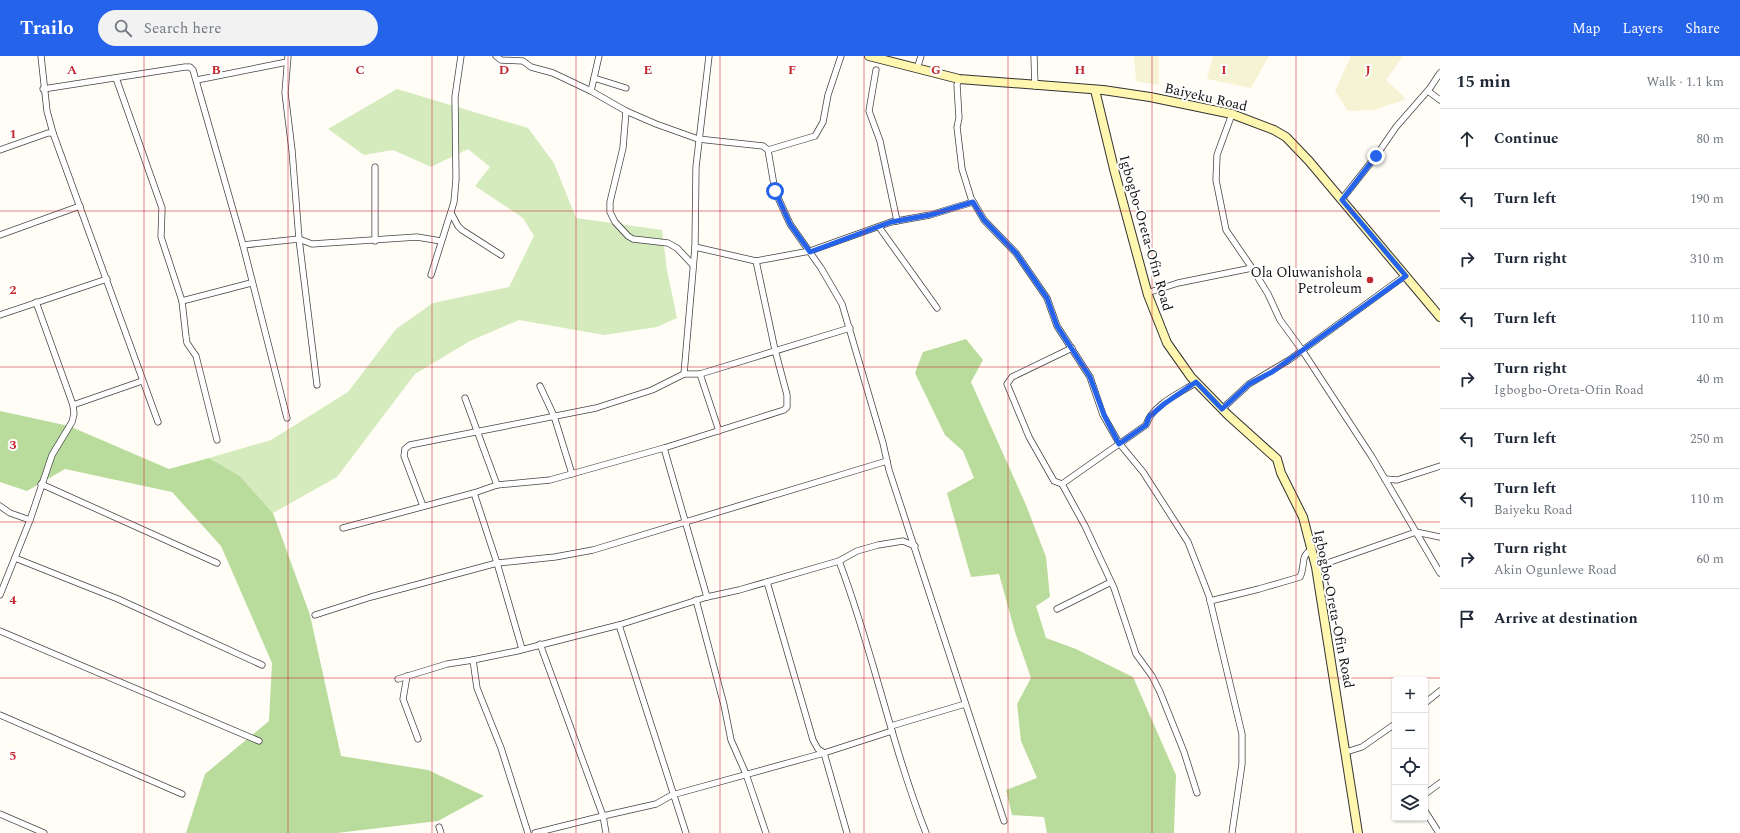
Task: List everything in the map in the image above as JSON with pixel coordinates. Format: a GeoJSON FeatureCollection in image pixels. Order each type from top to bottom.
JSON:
{"type":"FeatureCollection","features":[{"type":"Feature","properties":{"kind":"street"},"geometry":{"type":"LineString","coordinates":[[41,56],[46,111],[53,133],[158,422]]}},
{"type":"Feature","properties":{"kind":"street"},"geometry":{"type":"LineString","coordinates":[[431,275],[451,213],[456,180],[455,98],[461,56]]}},
{"type":"Feature","properties":{"kind":"street"},"geometry":{"type":"LineString","coordinates":[[496,56],[501,60],[523,62],[531,67],[553,73],[591,91],[626,111],[656,124],[698,139],[763,146],[768,150],[775,191],[790,224],[810,252],[842,304],[887,461],[1004,821]]}},
{"type":"Feature","properties":{"kind":"street"},"geometry":{"type":"LineString","coordinates":[[591,91],[599,56]]}},
{"type":"Feature","properties":{"kind":"street"},"geometry":{"type":"LineString","coordinates":[[684,374],[692,264],[695,247],[698,139],[709,56]]}},
{"type":"Feature","properties":{"kind":"street"},"geometry":{"type":"LineString","coordinates":[[768,150],[814,136],[823,122],[828,95],[841,56]]}},
{"type":"Feature","properties":{"kind":"street","name":"Baiyeku Road"},"geometry":{"type":"LineString","coordinates":[[869,56],[959,79],[1095,90],[1150,97],[1232,114],[1274,130],[1286,137],[1309,161],[1440,317]]}},
{"type":"Feature","properties":{"kind":"street"},"geometry":{"type":"LineString","coordinates":[[917,69],[921,56]]}},
{"type":"Feature","properties":{"kind":"street"},"geometry":{"type":"LineString","coordinates":[[1034,56],[1035,86]]}},
{"type":"Feature","properties":{"kind":"street"},"geometry":{"type":"LineString","coordinates":[[197,80],[288,59],[285,93],[292,150],[299,239],[317,385]]}},
{"type":"Feature","properties":{"kind":"street"},"geometry":{"type":"LineString","coordinates":[[44,89],[190,66],[194,70],[243,245],[251,283],[287,418]]}},
{"type":"Feature","properties":{"kind":"street"},"geometry":{"type":"LineString","coordinates":[[876,70],[869,111],[880,141],[897,221]]}},
{"type":"Feature","properties":{"kind":"street"},"geometry":{"type":"LineString","coordinates":[[1342,200],[1396,127],[1428,91],[1440,73]]}},
{"type":"Feature","properties":{"kind":"street"},"geometry":{"type":"LineString","coordinates":[[116,78],[162,208],[161,237],[182,301],[187,343],[196,356],[217,440]]}},
{"type":"Feature","properties":{"kind":"street"},"geometry":{"type":"LineString","coordinates":[[594,78],[626,88]]}},
{"type":"Feature","properties":{"kind":"street"},"geometry":{"type":"LineString","coordinates":[[959,79],[957,93],[958,134],[962,169],[973,202],[984,220],[1016,253],[1047,298],[1057,326],[1090,377],[1104,415],[1119,444],[1143,472],[1188,542],[1210,601],[1242,734],[1242,764],[1232,833]]}},
{"type":"Feature","properties":{"kind":"street","name":"Igbogbo-Oreta-Ofin Road"},"geometry":{"type":"LineString","coordinates":[[1095,90],[1120,194],[1147,293],[1167,343],[1196,382],[1222,409],[1277,460],[1281,473],[1303,517],[1316,568],[1358,833]]}},
{"type":"Feature","properties":{"kind":"street"},"geometry":{"type":"LineString","coordinates":[[1428,91],[1440,100]]}},
{"type":"Feature","properties":{"kind":"street"},"geometry":{"type":"LineString","coordinates":[[626,111],[622,148],[610,202],[610,212],[615,222],[628,236],[633,239],[668,243],[677,248],[692,264]]}},
{"type":"Feature","properties":{"kind":"street"},"geometry":{"type":"LineString","coordinates":[[1232,114],[1217,155],[1216,180],[1226,230],[1268,294],[1280,320],[1302,350],[1385,479],[1440,573]]}},
{"type":"Feature","properties":{"kind":"street"},"geometry":{"type":"LineString","coordinates":[[0,150],[48,133],[53,133]]}},
{"type":"Feature","properties":{"kind":"street"},"geometry":{"type":"LineString","coordinates":[[375,167],[375,241]]}},
{"type":"Feature","properties":{"kind":"street"},"geometry":{"type":"LineString","coordinates":[[695,247],[756,261],[810,252],[897,221],[930,215],[973,202]]}},
{"type":"Feature","properties":{"kind":"street"},"geometry":{"type":"LineString","coordinates":[[0,235],[80,206]]}},
{"type":"Feature","properties":{"kind":"street"},"geometry":{"type":"LineString","coordinates":[[451,213],[458,226],[501,255]]}},
{"type":"Feature","properties":{"kind":"street"},"geometry":{"type":"LineString","coordinates":[[879,227],[937,308]]}},
{"type":"Feature","properties":{"kind":"street"},"geometry":{"type":"LineString","coordinates":[[243,245],[299,239],[312,244],[417,237],[441,241]]}},
{"type":"Feature","properties":{"kind":"street"},"geometry":{"type":"LineString","coordinates":[[343,528],[497,486],[536,483],[572,474],[664,448],[784,410],[787,407],[787,395],[775,350],[756,261]]}},
{"type":"Feature","properties":{"kind":"street"},"geometry":{"type":"LineString","coordinates":[[1147,293],[1178,283],[1252,268]]}},
{"type":"Feature","properties":{"kind":"street"},"geometry":{"type":"LineString","coordinates":[[1222,409],[1249,384],[1272,372],[1406,276]]}},
{"type":"Feature","properties":{"kind":"street"},"geometry":{"type":"LineString","coordinates":[[0,315],[107,279]]}},
{"type":"Feature","properties":{"kind":"street"},"geometry":{"type":"LineString","coordinates":[[182,301],[251,283]]}},
{"type":"Feature","properties":{"kind":"street"},"geometry":{"type":"LineString","coordinates":[[0,595],[30,520],[52,455],[72,422],[74,414],[73,405],[36,302]]}},
{"type":"Feature","properties":{"kind":"street"},"geometry":{"type":"LineString","coordinates":[[424,506],[404,456],[405,449],[410,445],[478,430],[596,408],[652,390],[684,374],[700,374],[850,328]]}},
{"type":"Feature","properties":{"kind":"street"},"geometry":{"type":"LineString","coordinates":[[1072,348],[1012,377],[1007,384],[1029,437],[1054,482],[1062,484],[1146,425],[1149,417],[1164,404],[1196,382]]}},
{"type":"Feature","properties":{"kind":"street"},"geometry":{"type":"LineString","coordinates":[[700,374],[719,431]]}},
{"type":"Feature","properties":{"kind":"street"},"geometry":{"type":"LineString","coordinates":[[73,405],[142,381]]}},
{"type":"Feature","properties":{"kind":"street"},"geometry":{"type":"LineString","coordinates":[[540,386],[554,416],[572,474]]}},
{"type":"Feature","properties":{"kind":"street"},"geometry":{"type":"LineString","coordinates":[[465,398],[478,430],[497,486]]}},
{"type":"Feature","properties":{"kind":"street"},"geometry":{"type":"LineString","coordinates":[[664,448],[707,596]]}},
{"type":"Feature","properties":{"kind":"street"},"geometry":{"type":"LineString","coordinates":[[315,615],[371,597],[497,563],[555,557],[593,550],[887,461]]}},
{"type":"Feature","properties":{"kind":"street"},"geometry":{"type":"LineString","coordinates":[[1385,479],[1398,480],[1440,466]]}},
{"type":"Feature","properties":{"kind":"street"},"geometry":{"type":"LineString","coordinates":[[1391,490],[1398,480]]}},
{"type":"Feature","properties":{"kind":"street"},"geometry":{"type":"LineString","coordinates":[[42,484],[217,563]]}},
{"type":"Feature","properties":{"kind":"street"},"geometry":{"type":"LineString","coordinates":[[1062,484],[1111,582],[1136,654],[1160,692],[1184,752],[1197,793]]}},
{"type":"Feature","properties":{"kind":"street"},"geometry":{"type":"LineString","coordinates":[[474,493],[497,563],[522,649]]}},
{"type":"Feature","properties":{"kind":"street"},"geometry":{"type":"LineString","coordinates":[[0,506],[10,513],[30,520]]}},
{"type":"Feature","properties":{"kind":"street"},"geometry":{"type":"LineString","coordinates":[[1316,568],[1416,532],[1440,537]]}},
{"type":"Feature","properties":{"kind":"street"},"geometry":{"type":"LineString","coordinates":[[398,679],[447,664],[522,649],[619,625],[707,596],[767,582],[839,561],[857,551],[903,540],[915,546]]}},
{"type":"Feature","properties":{"kind":"street"},"geometry":{"type":"LineString","coordinates":[[1210,601],[1259,590],[1300,577],[1304,570],[1303,560],[1306,553],[1312,550]]}},
{"type":"Feature","properties":{"kind":"street"},"geometry":{"type":"LineString","coordinates":[[15,558],[118,599],[262,665]]}},
{"type":"Feature","properties":{"kind":"street"},"geometry":{"type":"LineString","coordinates":[[839,561],[858,611],[891,729],[926,833]]}},
{"type":"Feature","properties":{"kind":"street"},"geometry":{"type":"LineString","coordinates":[[767,582],[815,744],[818,749],[824,753],[848,833]]}},
{"type":"Feature","properties":{"kind":"street"},"geometry":{"type":"LineString","coordinates":[[1057,609],[1111,582]]}},
{"type":"Feature","properties":{"kind":"street"},"geometry":{"type":"LineString","coordinates":[[696,600],[724,705],[731,740],[746,774],[766,833]]}},
{"type":"Feature","properties":{"kind":"street"},"geometry":{"type":"LineString","coordinates":[[619,625],[672,795],[686,833]]}},
{"type":"Feature","properties":{"kind":"street"},"geometry":{"type":"LineString","coordinates":[[0,631],[259,741]]}},
{"type":"Feature","properties":{"kind":"street"},"geometry":{"type":"LineString","coordinates":[[540,644],[603,816],[606,833]]}},
{"type":"Feature","properties":{"kind":"street"},"geometry":{"type":"LineString","coordinates":[[473,660],[477,688],[501,748],[528,833]]}},
{"type":"Feature","properties":{"kind":"street"},"geometry":{"type":"LineString","coordinates":[[407,676],[403,699],[418,739]]}},
{"type":"Feature","properties":{"kind":"street"},"geometry":{"type":"LineString","coordinates":[[1428,700],[1440,691]]}},
{"type":"Feature","properties":{"kind":"street"},"geometry":{"type":"LineString","coordinates":[[535,833],[656,804],[672,795],[824,753],[965,704]]}},
{"type":"Feature","properties":{"kind":"street"},"geometry":{"type":"LineString","coordinates":[[0,716],[182,794]]}},
{"type":"Feature","properties":{"kind":"street"},"geometry":{"type":"LineString","coordinates":[[1346,752],[1362,747],[1392,726]]}},
{"type":"Feature","properties":{"kind":"street"},"geometry":{"type":"LineString","coordinates":[[1428,792],[1440,783]]}},
{"type":"Feature","properties":{"kind":"street"},"geometry":{"type":"LineString","coordinates":[[0,814],[44,833]]}},
{"type":"Feature","properties":{"kind":"street"},"geometry":{"type":"LineString","coordinates":[[1428,816],[1439,833]]}},
{"type":"Feature","properties":{"kind":"street"},"geometry":{"type":"LineString","coordinates":[[438,827],[442,833]]}},
{"type":"Feature","properties":{"kind":"shaded area"},"geometry":{"type":"Polygon","coordinates":[[[1134,56],[1159,56],[1159,85],[1136,81],[1134,56]]]}},
{"type":"Feature","properties":{"kind":"shaded area"},"geometry":{"type":"Polygon","coordinates":[[[1213,56],[1269,56],[1251,88],[1207,79],[1213,56]]]}},
{"type":"Feature","properties":{"kind":"shaded area"},"geometry":{"type":"Polygon","coordinates":[[[1351,56],[1403,56],[1386,80],[1406,99],[1375,110],[1348,111],[1335,91],[1351,56]]]}},
{"type":"Feature","properties":{"kind":"green space"},"geometry":{"type":"Polygon","coordinates":[[[397,89],[528,128],[554,163],[576,218],[662,230],[667,270],[677,318],[657,327],[604,335],[519,320],[470,341],[415,374],[337,477],[273,513],[240,476],[209,458],[271,440],[348,392],[396,329],[433,303],[509,287],[534,236],[523,218],[475,186],[490,167],[468,149],[431,167],[393,150],[364,155],[328,129],[397,89]]]}},
{"type":"Feature","properties":{"kind":"green space"},"geometry":{"type":"Polygon","coordinates":[[[966,339],[983,360],[971,382],[1026,505],[1046,557],[1050,597],[1036,606],[1046,638],[1076,649],[1133,677],[1176,775],[1174,833],[1047,833],[1044,817],[1012,815],[1006,790],[1037,778],[1021,741],[1017,704],[1031,678],[1015,632],[999,574],[971,577],[947,493],[974,478],[963,451],[945,435],[915,373],[923,352],[966,339]]]}},
{"type":"Feature","properties":{"kind":"green space"},"geometry":{"type":"Polygon","coordinates":[[[0,411],[69,426],[169,469],[209,458],[240,476],[273,513],[310,615],[341,756],[428,770],[484,796],[438,821],[337,833],[186,833],[205,774],[269,721],[272,663],[221,546],[172,492],[65,469],[27,491],[0,482],[0,411]]]}},
{"type":"Feature","properties":{"kind":"place","name":"Ola Oluwanishola Petroleum"},"geometry":{"type":"Point","coordinates":[1370,280]}},
{"type":"Feature","properties":{"kind":"route"},"geometry":{"type":"LineString","coordinates":[[775,191],[790,224],[810,252],[891,222],[930,215],[973,202],[984,220],[1016,253],[1047,298],[1057,326],[1090,377],[1104,415],[1119,444],[1146,425],[1149,417],[1164,404],[1196,382],[1222,409],[1249,384],[1272,372],[1406,276],[1342,200],[1376,156]]}}]}
